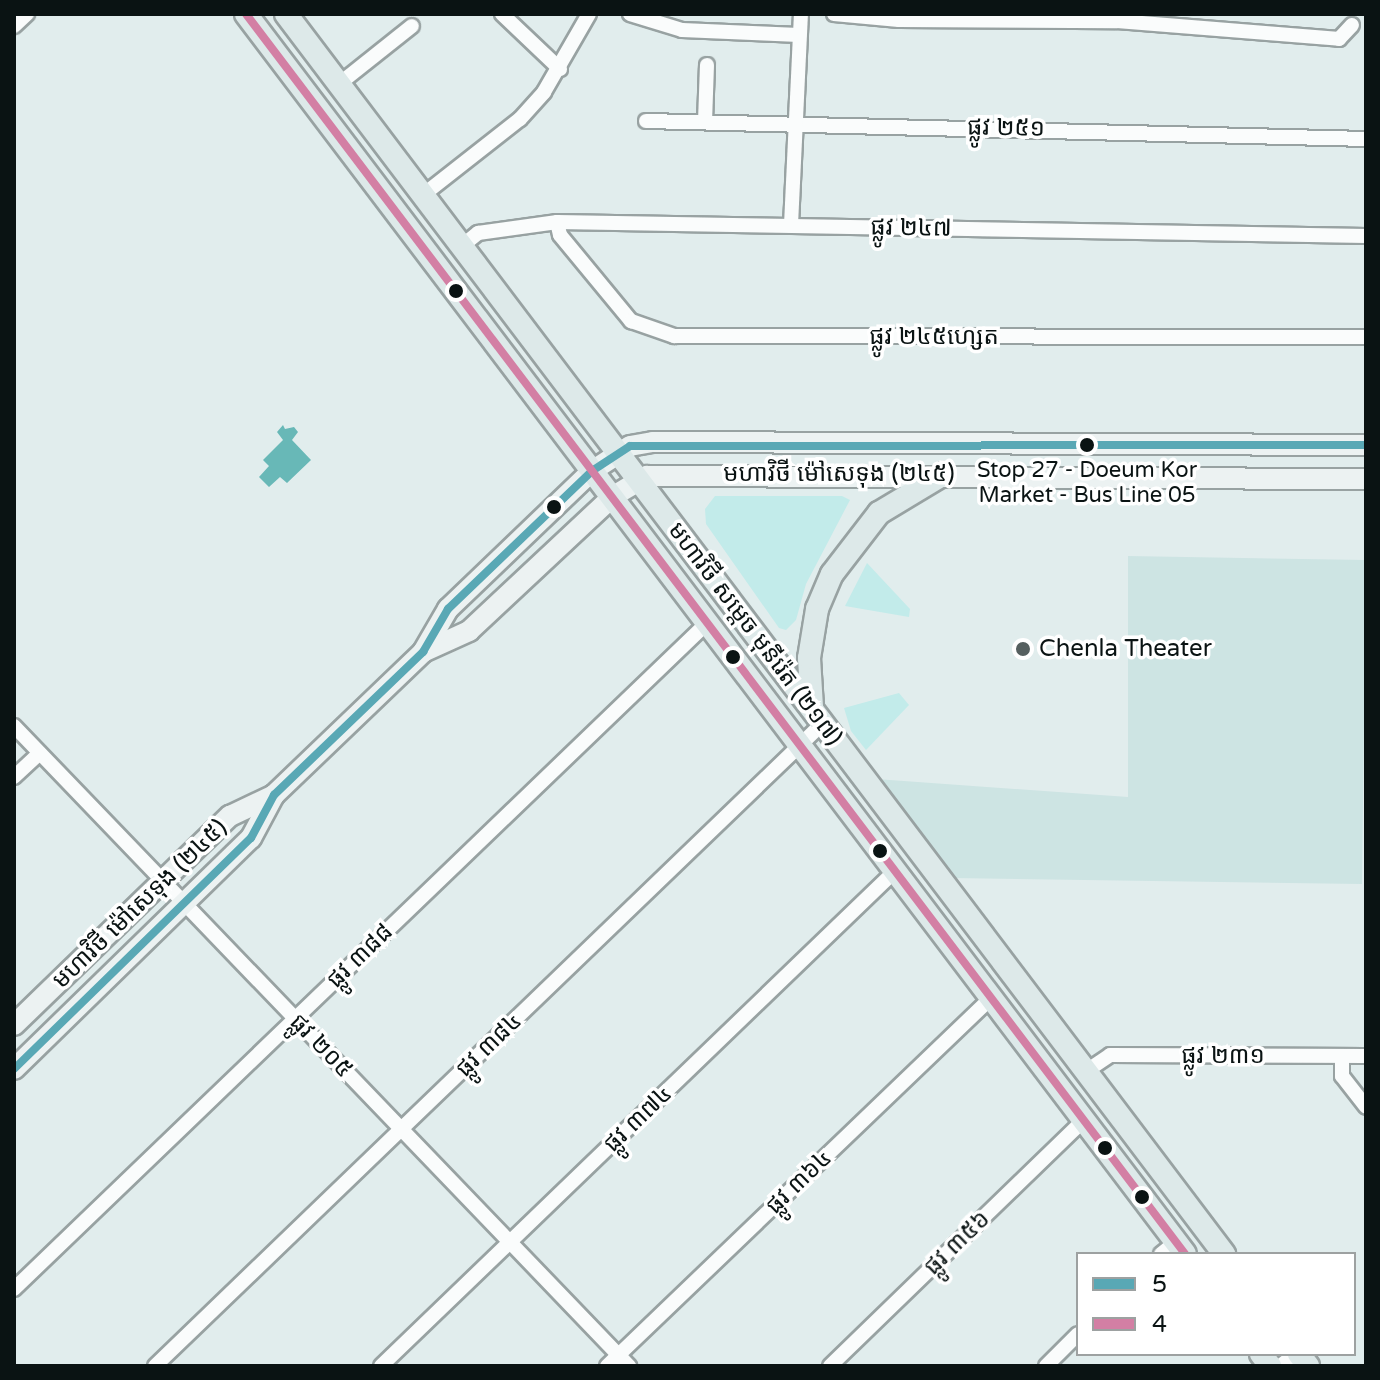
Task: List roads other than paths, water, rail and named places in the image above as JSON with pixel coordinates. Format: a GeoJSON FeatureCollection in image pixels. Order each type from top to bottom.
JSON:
{"type":"FeatureCollection","features":[{"type":"Feature","properties":{"kind":"main road","name":"មហាវិថី សម្តេច មុនីរ៉េត (២១៧)"},"geometry":{"type":"LineString","coordinates":[[246,14],[1084,1120],[1174,1250]]}},
{"type":"Feature","properties":{"kind":"main road","name":"មហាវិថី សម្តេច មុនីរ៉េត (២១៧)"},"geometry":{"type":"LineString","coordinates":[[286,14],[1222,1252]]}},
{"type":"Feature","properties":{"kind":"main road","name":"មហាវិថី ម៉ៅសេទុង (២៤៥)"},"geometry":{"type":"LineString","coordinates":[[14,1069],[251,838],[274,795],[423,652],[448,609],[592,471],[618,452],[653,442],[1366,445]]}},
{"type":"Feature","properties":{"kind":"main road","name":"មហាវិថី ម៉ៅសេទុង (២៤៥)"},"geometry":{"type":"LineString","coordinates":[[423,652],[469,631],[612,497],[638,479],[657,474],[1366,479]]}},
{"type":"Feature","properties":{"kind":"main road"},"geometry":{"type":"LineString","coordinates":[[817,715],[809,658],[817,609],[832,574],[879,513],[944,474]]}},
{"type":"Feature","properties":{"kind":"main road","name":"មហាវិថី ម៉ៅសេទុង (២៤៥)"},"geometry":{"type":"LineString","coordinates":[[14,1025],[230,816],[274,795]]}},
{"type":"Feature","properties":{"kind":"street"},"geometry":{"type":"LineString","coordinates":[[14,26],[27,14]]}},
{"type":"Feature","properties":{"kind":"street"},"geometry":{"type":"LineString","coordinates":[[502,14],[560,69]]}},
{"type":"Feature","properties":{"kind":"street"},"geometry":{"type":"LineString","coordinates":[[423,195],[520,119],[560,69],[589,14]]}},
{"type":"Feature","properties":{"kind":"street"},"geometry":{"type":"LineString","coordinates":[[630,14],[682,30],[799,35]]}},
{"type":"Feature","properties":{"kind":"street"},"geometry":{"type":"LineString","coordinates":[[791,225],[801,14]]}},
{"type":"Feature","properties":{"kind":"street"},"geometry":{"type":"LineString","coordinates":[[834,14],[1117,21],[1339,39],[1352,25]]}},
{"type":"Feature","properties":{"kind":"street"},"geometry":{"type":"LineString","coordinates":[[339,84],[412,26]]}},
{"type":"Feature","properties":{"kind":"street"},"geometry":{"type":"LineString","coordinates":[[705,122],[707,65]]}},
{"type":"Feature","properties":{"kind":"street","name":"ផ្លូវ ២៥១"},"geometry":{"type":"LineString","coordinates":[[646,121],[1366,139]]}},
{"type":"Feature","properties":{"kind":"street","name":"ផ្លូវ ២៤៧"},"geometry":{"type":"LineString","coordinates":[[462,246],[478,233],[557,222],[1366,236]]}},
{"type":"Feature","properties":{"kind":"street","name":"ផ្លូវ ២៤៥ហ្សេត"},"geometry":{"type":"LineString","coordinates":[[557,222],[560,235],[631,321],[674,336],[1366,337]]}},
{"type":"Feature","properties":{"kind":"street","name":"ផ្លូវ ៣៨៨"},"geometry":{"type":"LineString","coordinates":[[14,1289],[707,623]]}},
{"type":"Feature","properties":{"kind":"street","name":"ផ្លូវ ៣៨៤"},"geometry":{"type":"LineString","coordinates":[[155,1366],[800,746],[817,715]]}},
{"type":"Feature","properties":{"kind":"street","name":"ផ្លូវ ២០៥"},"geometry":{"type":"LineString","coordinates":[[14,726],[510,1242],[618,1362]]}},
{"type":"Feature","properties":{"kind":"street"},"geometry":{"type":"LineString","coordinates":[[14,777],[40,753]]}},
{"type":"Feature","properties":{"kind":"street","name":"ផ្លូវ ៣៧៤"},"geometry":{"type":"LineString","coordinates":[[381,1366],[895,871]]}},
{"type":"Feature","properties":{"kind":"street","name":"ផ្លូវ ៣៦៤"},"geometry":{"type":"LineString","coordinates":[[618,1362],[991,998]]}},
{"type":"Feature","properties":{"kind":"street","name":"ផ្លូវ ២៣១"},"geometry":{"type":"LineString","coordinates":[[1085,1072],[1110,1055],[1366,1056]]}},
{"type":"Feature","properties":{"kind":"street"},"geometry":{"type":"LineString","coordinates":[[1342,1056],[1342,1076],[1366,1107]]}},
{"type":"Feature","properties":{"kind":"street","name":"ផ្លូវ ៣៥៦"},"geometry":{"type":"LineString","coordinates":[[830,1366],[1084,1120]]}},
{"type":"Feature","properties":{"kind":"street"},"geometry":{"type":"LineString","coordinates":[[1046,1366],[1076,1336]]}},
{"type":"Feature","properties":{"kind":"water"},"geometry":{"type":"Polygon","coordinates":[[[283,425],[285,429],[294,427],[298,432],[292,440],[311,460],[287,483],[280,477],[269,487],[259,477],[269,466],[263,460],[283,440],[277,432],[283,425]]]}},
{"type":"Feature","properties":{"kind":"place","name":"Stop 27 - Doeum Kor Market - Bus Line 05"},"geometry":{"type":"Point","coordinates":[1087,445]}},
{"type":"Feature","properties":{"kind":"place","name":"Chenla Theater"},"geometry":{"type":"Point","coordinates":[1023,649]}}]}
